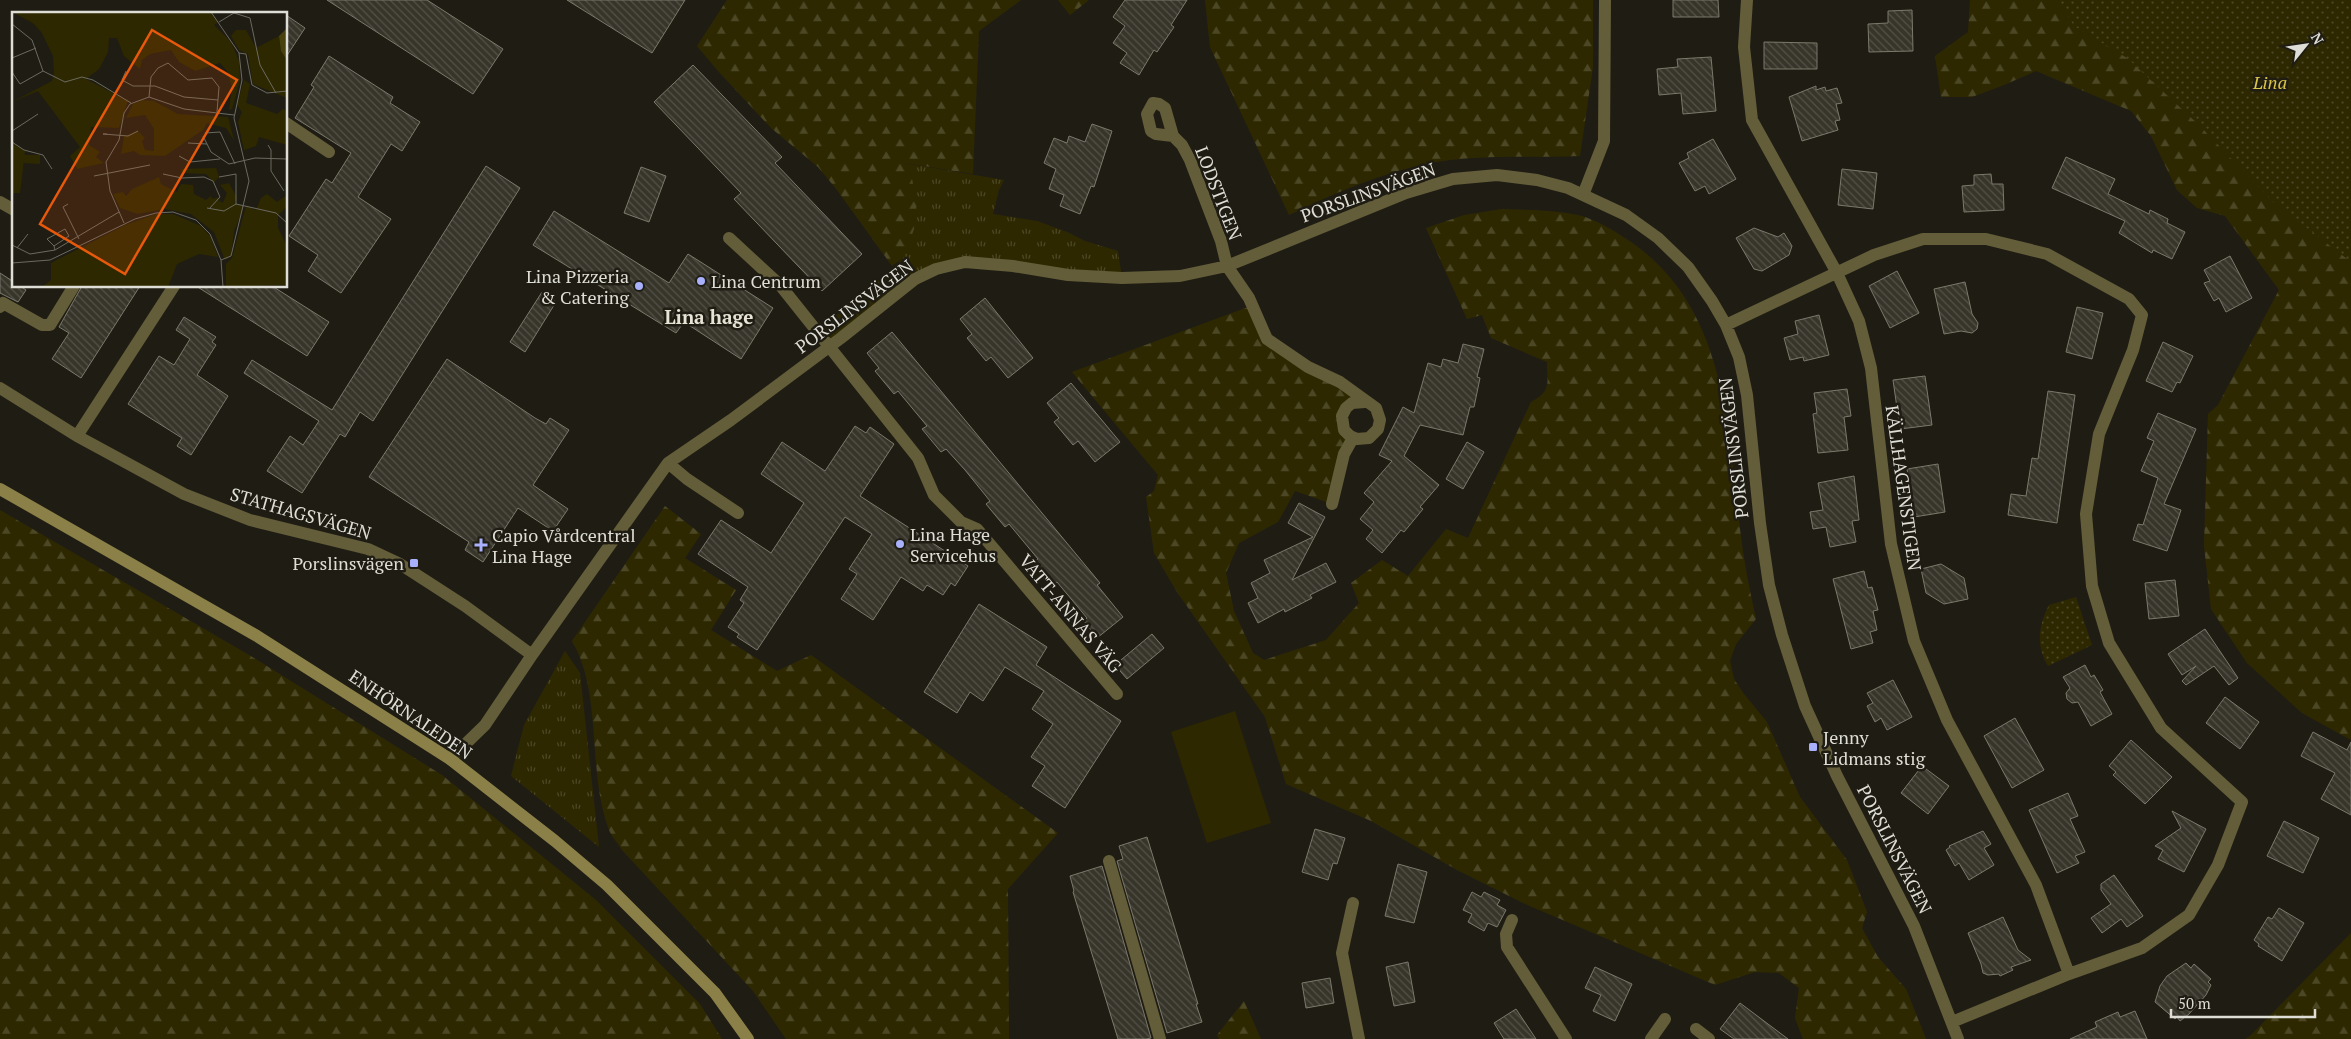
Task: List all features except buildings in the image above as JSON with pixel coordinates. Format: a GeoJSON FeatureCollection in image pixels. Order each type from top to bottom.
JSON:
{"type":"FeatureCollection","features":[{"type":"Feature","properties":{"kind":"street"},"geometry":{"type":"LineString","coordinates":[[1583,195],[1604,141],[1605,0]]}},
{"type":"Feature","properties":{"kind":"street","name":"KÄLLHAGENSTIGEN"},"geometry":{"type":"LineString","coordinates":[[1747,0],[1744,47],[1752,120],[1836,272],[1859,321],[1870,368],[1891,544],[1914,641],[1947,720],[2036,884],[2068,974]]}},
{"type":"Feature","properties":{"kind":"street"},"geometry":{"type":"LineString","coordinates":[[288,124],[329,152]]}},
{"type":"Feature","properties":{"kind":"street","name":"LODSTIGEN"},"geometry":{"type":"LineString","coordinates":[[1174,136],[1182,145],[1190,160],[1221,241],[1227,266],[1248,298],[1267,339],[1308,367],[1340,382],[1365,402]]}},
{"type":"Feature","properties":{"kind":"street","name":"PORSLINSVÄGEN"},"geometry":{"type":"LineString","coordinates":[[450,759],[485,725],[532,655],[668,463],[731,420],[916,279],[965,262],[994,264],[1068,275],[1122,278],[1180,276],[1227,266],[1406,193],[1453,179],[1497,175],[1537,180],[1568,188],[1626,215],[1658,238],[1688,267],[1726,325],[1739,357],[1747,395],[1760,523],[1769,585],[1782,636],[1805,706],[1837,776],[1907,910],[1958,1039]]}},
{"type":"Feature","properties":{"kind":"street"},"geometry":{"type":"LineString","coordinates":[[0,202],[12,209]]}},
{"type":"Feature","properties":{"kind":"street","name":"VATT-ANNAS VÄG"},"geometry":{"type":"LineString","coordinates":[[729,238],[780,285],[918,458],[934,495],[961,522],[977,529],[1117,694]]}},
{"type":"Feature","properties":{"kind":"street"},"geometry":{"type":"LineString","coordinates":[[1726,325],[1874,255],[1924,239],[1986,239],[2047,254],[2129,299],[2142,315],[2133,350],[2099,434],[2086,514],[2092,586],[2109,644],[2161,728],[2242,802],[2218,865],[2189,915],[2142,948],[2068,974],[1952,1022]]}},
{"type":"Feature","properties":{"kind":"street"},"geometry":{"type":"LineString","coordinates":[[0,307],[3,302],[42,325],[50,325],[73,288]]}},
{"type":"Feature","properties":{"kind":"street"},"geometry":{"type":"LineString","coordinates":[[77,436],[173,288]]}},
{"type":"Feature","properties":{"kind":"street","name":"STATHAGSVÄGEN"},"geometry":{"type":"LineString","coordinates":[[0,388],[77,436],[184,494],[250,520],[368,549],[400,564],[465,606],[532,655]]}},
{"type":"Feature","properties":{"kind":"street"},"geometry":{"type":"LineString","coordinates":[[1358,401],[1365,402],[1376,408],[1379,414],[1380,425],[1369,438],[1361,440],[1353,438],[1344,430],[1342,416],[1349,405],[1358,401]]}},
{"type":"Feature","properties":{"kind":"street"},"geometry":{"type":"LineString","coordinates":[[1332,504],[1344,454],[1353,438]]}},
{"type":"Feature","properties":{"kind":"street"},"geometry":{"type":"LineString","coordinates":[[668,463],[687,479],[738,513]]}},
{"type":"Feature","properties":{"kind":"street","name":"ENHÖRNALEDEN"},"geometry":{"type":"LineString","coordinates":[[0,489],[257,636],[450,759],[555,841],[607,885],[715,993],[748,1039]]}},
{"type":"Feature","properties":{"kind":"street"},"geometry":{"type":"LineString","coordinates":[[1109,861],[1160,1039]]}},
{"type":"Feature","properties":{"kind":"street"},"geometry":{"type":"LineString","coordinates":[[1353,903],[1342,953],[1359,1039]]}},
{"type":"Feature","properties":{"kind":"street"},"geometry":{"type":"LineString","coordinates":[[1512,920],[1506,934],[1507,947],[1566,1039]]}},
{"type":"Feature","properties":{"kind":"street"},"geometry":{"type":"LineString","coordinates":[[1651,1039],[1665,1019]]}},
{"type":"Feature","properties":{"kind":"street"},"geometry":{"type":"LineString","coordinates":[[1696,1029],[1709,1039]]}},
{"type":"Feature","properties":{"kind":"green space"},"geometry":{"type":"Polygon","coordinates":[[[727,0],[1021,0],[979,31],[973,174],[905,163],[912,179],[917,202],[914,229],[904,257],[892,266],[818,167],[771,128],[697,46],[727,0]]]}},
{"type":"Feature","properties":{"kind":"green space"},"geometry":{"type":"Polygon","coordinates":[[[1058,0],[1089,0],[1070,15],[1058,0]]]}},
{"type":"Feature","properties":{"kind":"green space"},"geometry":{"type":"Polygon","coordinates":[[[1205,0],[1593,0],[1593,67],[1580,156],[1482,158],[1429,163],[1367,181],[1289,215],[1210,47],[1205,0]]]}},
{"type":"Feature","properties":{"kind":"green space"},"geometry":{"type":"Polygon","coordinates":[[[1970,0],[2351,0],[2351,740],[2302,713],[2247,663],[2211,609],[2204,546],[2208,414],[2218,405],[2279,290],[2225,216],[2197,208],[2177,190],[2151,136],[2131,111],[2036,71],[1972,97],[1941,97],[1935,56],[1968,32],[1970,0]]]}},
{"type":"Feature","properties":{"kind":"green space","name":"Lina"},"geometry":{"type":"Polygon","coordinates":[[[2058,0],[2351,0],[2351,262],[2272,201],[2199,125],[2127,58],[2074,26],[2058,0]]]}},
{"type":"Feature","properties":{"kind":"green space"},"geometry":{"type":"Polygon","coordinates":[[[904,163],[1004,180],[999,190],[993,214],[1037,221],[1085,241],[1118,251],[1122,278],[1013,266],[936,269],[829,347],[816,331],[855,301],[904,257],[912,179],[904,163]]]}},
{"type":"Feature","properties":{"kind":"green space"},"geometry":{"type":"Polygon","coordinates":[[[1502,209],[1569,213],[1604,225],[1628,240],[1664,270],[1690,305],[1708,345],[1720,387],[1728,431],[1745,564],[1756,619],[1736,644],[1730,661],[1734,679],[1767,722],[1800,797],[1847,860],[1867,912],[1862,928],[1878,957],[1906,989],[1926,1039],[1803,1039],[1795,1018],[1799,988],[1779,973],[1755,972],[1715,985],[1523,903],[1457,870],[1371,821],[1286,784],[1265,717],[1177,592],[1154,553],[1146,497],[1154,491],[1158,475],[1072,372],[1251,306],[1267,339],[1365,402],[1349,405],[1347,434],[1332,504],[1295,491],[1278,522],[1239,543],[1226,573],[1234,611],[1253,653],[1264,660],[1326,640],[1359,603],[1351,583],[1382,560],[1408,576],[1446,529],[1468,538],[1531,402],[1542,394],[1547,386],[1547,362],[1491,338],[1482,315],[1467,319],[1426,228],[1464,215],[1502,209]]]}},
{"type":"Feature","properties":{"kind":"green space"},"geometry":{"type":"Polygon","coordinates":[[[665,506],[701,534],[685,558],[736,590],[711,630],[777,671],[811,655],[1058,833],[1008,889],[1009,1039],[786,1039],[753,991],[622,850],[612,836],[602,805],[598,781],[588,684],[582,662],[572,641],[665,506]]]}},
{"type":"Feature","properties":{"kind":"green space"},"geometry":{"type":"Polygon","coordinates":[[[0,510],[249,655],[442,775],[596,900],[700,1004],[722,1039],[0,1039],[0,510]]]}},
{"type":"Feature","properties":{"kind":"green space"},"geometry":{"type":"Polygon","coordinates":[[[2076,597],[2092,645],[2048,666],[2040,643],[2045,613],[2049,605],[2076,597]]]}},
{"type":"Feature","properties":{"kind":"green space"},"geometry":{"type":"Polygon","coordinates":[[[565,651],[580,673],[599,847],[511,776],[524,725],[565,651]]]}},
{"type":"Feature","properties":{"kind":"green space"},"geometry":{"type":"Polygon","coordinates":[[[1235,711],[1271,823],[1207,843],[1171,732],[1235,711]]]}},
{"type":"Feature","properties":{"kind":"green space"},"geometry":{"type":"Polygon","coordinates":[[[2351,933],[2351,1039],[2245,1039],[2250,1036],[2351,933]]]}},
{"type":"Feature","properties":{"kind":"green space"},"geometry":{"type":"Polygon","coordinates":[[[1244,1001],[1261,1039],[1219,1039],[1217,1035],[1244,1001]]]}},
{"type":"Feature","properties":{"kind":"place","name":"Lina Centrum"},"geometry":{"type":"Point","coordinates":[701,281]}},
{"type":"Feature","properties":{"kind":"place","name":"Lina Pizzeria & Catering"},"geometry":{"type":"Point","coordinates":[639,286]}},
{"type":"Feature","properties":{"kind":"place","name":"Lina Hage Servicehus"},"geometry":{"type":"Point","coordinates":[900,544]}},
{"type":"Feature","properties":{"kind":"place","name":"Capio Vårdcentral Lina Hage"},"geometry":{"type":"Point","coordinates":[481,545]}},
{"type":"Feature","properties":{"kind":"place","name":"Porslinsvägen"},"geometry":{"type":"Point","coordinates":[414,563]}},
{"type":"Feature","properties":{"kind":"place","name":"Jenny Lidmans stig"},"geometry":{"type":"Point","coordinates":[1813,747]}},
{"type":"Feature","properties":{"kind":"district","name":"Lina hage"},"geometry":{"type":"Point","coordinates":[709,316]}}]}
